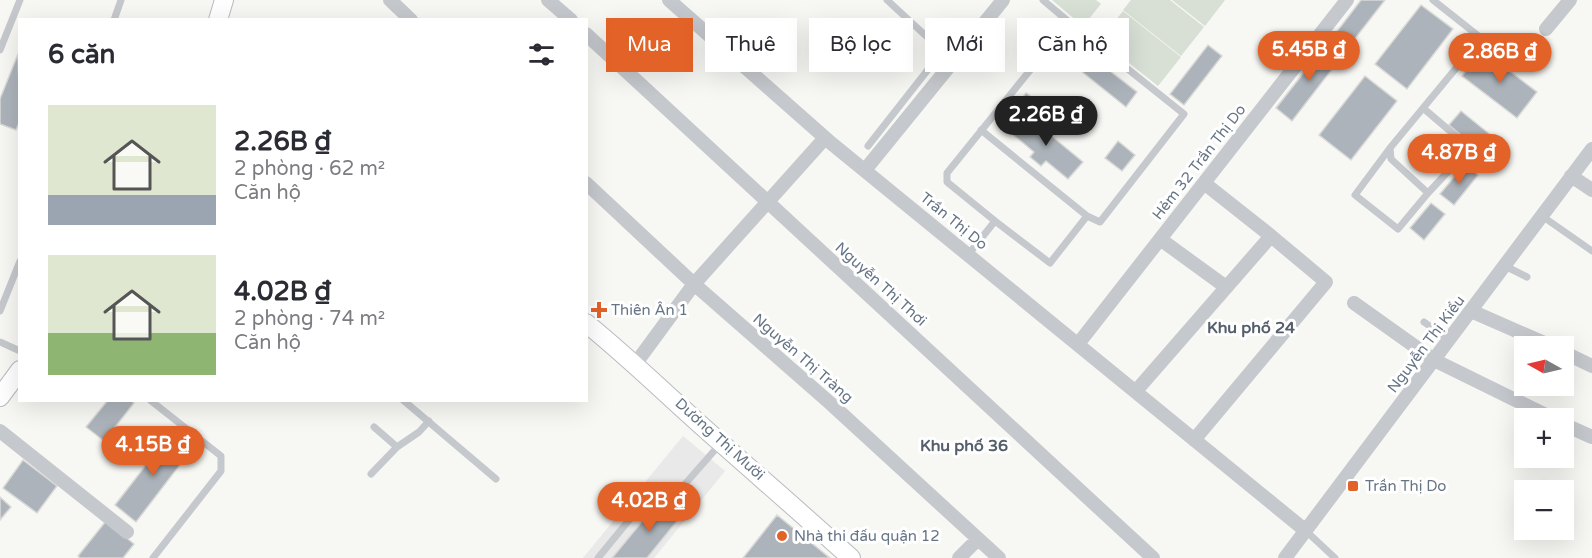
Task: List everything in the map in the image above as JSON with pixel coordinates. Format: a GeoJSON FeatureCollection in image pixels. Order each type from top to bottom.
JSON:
{"type":"FeatureCollection","features":[{"type":"Feature","properties":{"kind":"street"},"geometry":{"type":"LineString","coordinates":[[220,18],[224,0]]}},
{"type":"Feature","properties":{"kind":"street"},"geometry":{"type":"LineString","coordinates":[[390,0],[409,18]]}},
{"type":"Feature","properties":{"kind":"street"},"geometry":{"type":"LineString","coordinates":[[548,0],[569,18]]}},
{"type":"Feature","properties":{"kind":"street","name":"Trần Thị Do"},"geometry":{"type":"LineString","coordinates":[[669,0],[825,138],[1306,531]]}},
{"type":"Feature","properties":{"kind":"street"},"geometry":{"type":"LineString","coordinates":[[865,170],[1003,0]]}},
{"type":"Feature","properties":{"kind":"street","name":"Hẻm 32 Trần Thị Do"},"geometry":{"type":"LineString","coordinates":[[1078,344],[1347,0]]}},
{"type":"Feature","properties":{"kind":"street"},"geometry":{"type":"LineString","coordinates":[[1546,29],[1569,0]]}},
{"type":"Feature","properties":{"kind":"street","name":"Nguyễn Thị Thơi"},"geometry":{"type":"LineString","coordinates":[[588,36],[1154,558]]}},
{"type":"Feature","properties":{"kind":"street"},"geometry":{"type":"LineString","coordinates":[[636,363],[694,284],[825,138]]}},
{"type":"Feature","properties":{"kind":"street","name":"Nguyễn Thị Kiểu"},"geometry":{"type":"LineString","coordinates":[[1285,558],[1592,149]]}},
{"type":"Feature","properties":{"kind":"street"},"geometry":{"type":"LineString","coordinates":[[1571,176],[1592,190]]}},
{"type":"Feature","properties":{"kind":"street"},"geometry":{"type":"LineString","coordinates":[[1194,440],[1326,282],[1204,183]]}},
{"type":"Feature","properties":{"kind":"street","name":"Nguyễn Thị Tràng"},"geometry":{"type":"LineString","coordinates":[[588,185],[694,284],[830,403],[999,558]]}},
{"type":"Feature","properties":{"kind":"street"},"geometry":{"type":"LineString","coordinates":[[1136,391],[1271,236]]}},
{"type":"Feature","properties":{"kind":"street"},"geometry":{"type":"LineString","coordinates":[[1160,239],[1226,287]]}},
{"type":"Feature","properties":{"kind":"street"},"geometry":{"type":"LineString","coordinates":[[1354,303],[1434,360],[1532,408]]}},
{"type":"Feature","properties":{"kind":"street"},"geometry":{"type":"LineString","coordinates":[[1471,311],[1528,336]]}},
{"type":"Feature","properties":{"kind":"street","name":"Dương Thị Mười"},"geometry":{"type":"LineString","coordinates":[[588,325],[636,363],[721,443],[851,558]]}},
{"type":"Feature","properties":{"kind":"street"},"geometry":{"type":"LineString","coordinates":[[1574,357],[1591,364]]}},
{"type":"Feature","properties":{"kind":"street"},"geometry":{"type":"LineString","coordinates":[[0,397],[18,373]]}},
{"type":"Feature","properties":{"kind":"street"},"geometry":{"type":"LineString","coordinates":[[1574,429],[1592,437]]}},
{"type":"Feature","properties":{"kind":"street"},"geometry":{"type":"LineString","coordinates":[[0,431],[127,532]]}},
{"type":"Feature","properties":{"kind":"street"},"geometry":{"type":"LineString","coordinates":[[959,558],[978,539]]}},
{"type":"Feature","properties":{"kind":"lane"},"geometry":{"type":"LineString","coordinates":[[0,50],[20,0]]}},
{"type":"Feature","properties":{"kind":"lane"},"geometry":{"type":"LineString","coordinates":[[115,18],[121,0]]}},
{"type":"Feature","properties":{"kind":"lane"},"geometry":{"type":"LineString","coordinates":[[868,146],[941,53],[939,48],[887,0]]}},
{"type":"Feature","properties":{"kind":"lane"},"geometry":{"type":"LineString","coordinates":[[1043,0],[1065,18]]}},
{"type":"Feature","properties":{"kind":"lane"},"geometry":{"type":"LineString","coordinates":[[1423,108],[1470,148],[1398,229],[1355,195],[1390,148],[1423,108],[1481,38],[1433,0]]}},
{"type":"Feature","properties":{"kind":"lane"},"geometry":{"type":"LineString","coordinates":[[981,130],[1087,216],[1100,222],[1184,114],[1129,70]]}},
{"type":"Feature","properties":{"kind":"lane"},"geometry":{"type":"LineString","coordinates":[[1029,72],[947,173],[947,182],[1050,263],[1087,216]]}},
{"type":"Feature","properties":{"kind":"lane"},"geometry":{"type":"LineString","coordinates":[[1390,148],[1391,159],[1428,193]]}},
{"type":"Feature","properties":{"kind":"lane"},"geometry":{"type":"LineString","coordinates":[[1542,216],[1592,251]]}},
{"type":"Feature","properties":{"kind":"lane"},"geometry":{"type":"LineString","coordinates":[[968,255],[995,221]]}},
{"type":"Feature","properties":{"kind":"lane"},"geometry":{"type":"LineString","coordinates":[[0,311],[18,266]]}},
{"type":"Feature","properties":{"kind":"lane"},"geometry":{"type":"LineString","coordinates":[[1505,266],[1527,277]]}},
{"type":"Feature","properties":{"kind":"lane"},"geometry":{"type":"LineString","coordinates":[[1424,322],[1449,340]]}},
{"type":"Feature","properties":{"kind":"lane"},"geometry":{"type":"LineString","coordinates":[[0,342],[18,350]]}},
{"type":"Feature","properties":{"kind":"lane"},"geometry":{"type":"LineString","coordinates":[[153,402],[221,456],[221,471],[153,558]]}},
{"type":"Feature","properties":{"kind":"lane"},"geometry":{"type":"LineString","coordinates":[[405,402],[496,479]]}},
{"type":"Feature","properties":{"kind":"lane"},"geometry":{"type":"LineString","coordinates":[[371,474],[397,447],[419,432],[429,421]]}},
{"type":"Feature","properties":{"kind":"lane"},"geometry":{"type":"LineString","coordinates":[[374,427],[397,447]]}},
{"type":"Feature","properties":{"kind":"lane"},"geometry":{"type":"LineString","coordinates":[[598,558],[652,492],[664,490],[671,500],[721,443]]}},
{"type":"Feature","properties":{"kind":"lane"},"geometry":{"type":"LineString","coordinates":[[1306,531],[1335,558]]}},
{"type":"Feature","properties":{"kind":"shaded area"},"geometry":{"type":"Polygon","coordinates":[[[1052,0],[1096,0],[1101,4],[1090,18],[1073,18],[1052,0]]]}},
{"type":"Feature","properties":{"kind":"shaded area"},"geometry":{"type":"Polygon","coordinates":[[[1131,0],[1170,0],[1204,27],[1181,56],[1123,10],[1131,0]]]}},
{"type":"Feature","properties":{"kind":"shaded area"},"geometry":{"type":"Polygon","coordinates":[[[1172,0],[1225,0],[1205,26],[1172,0]]]}},
{"type":"Feature","properties":{"kind":"shaded area"},"geometry":{"type":"Polygon","coordinates":[[[1123,11],[1181,57],[1158,86],[1129,63],[1129,18],[1117,18],[1123,11]]]}},
{"type":"Feature","properties":{"kind":"shaded area"},"geometry":{"type":"Polygon","coordinates":[[[683,436],[725,471],[654,558],[583,558],[683,436]]]}},
{"type":"Feature","properties":{"kind":"building"},"geometry":{"type":"Polygon","coordinates":[[[1361,0],[1385,0],[1350,45],[1335,34],[1361,0]]]}},
{"type":"Feature","properties":{"kind":"building"},"geometry":{"type":"Polygon","coordinates":[[[1421,5],[1453,29],[1407,89],[1375,64],[1421,5]]]}},
{"type":"Feature","properties":{"kind":"building"},"geometry":{"type":"Polygon","coordinates":[[[1327,43],[1343,55],[1292,121],[1276,108],[1327,43]]]}},
{"type":"Feature","properties":{"kind":"building"},"geometry":{"type":"Polygon","coordinates":[[[1208,45],[1222,56],[1184,105],[1170,94],[1208,45]]]}},
{"type":"Feature","properties":{"kind":"building"},"geometry":{"type":"Polygon","coordinates":[[[1482,50],[1537,92],[1517,118],[1462,76],[1482,50]]]}},
{"type":"Feature","properties":{"kind":"building"},"geometry":{"type":"Polygon","coordinates":[[[18,54],[18,126],[16,130],[0,124],[0,99],[18,54]]]}},
{"type":"Feature","properties":{"kind":"building"},"geometry":{"type":"Polygon","coordinates":[[[1082,72],[1111,72],[1137,92],[1126,107],[1082,72]]]}},
{"type":"Feature","properties":{"kind":"building"},"geometry":{"type":"Polygon","coordinates":[[[1365,76],[1397,101],[1351,160],[1319,135],[1365,76]]]}},
{"type":"Feature","properties":{"kind":"building"},"geometry":{"type":"Polygon","coordinates":[[[1026,93],[1047,109],[1038,120],[1018,104],[1026,93]]]}},
{"type":"Feature","properties":{"kind":"building"},"geometry":{"type":"Polygon","coordinates":[[[1461,111],[1492,136],[1480,151],[1449,125],[1461,111]]]}},
{"type":"Feature","properties":{"kind":"building"},"geometry":{"type":"Polygon","coordinates":[[[1025,114],[1083,162],[1068,179],[1046,161],[1041,166],[1030,157],[1034,152],[1010,132],[1025,114]]]}},
{"type":"Feature","properties":{"kind":"building"},"geometry":{"type":"Polygon","coordinates":[[[1118,141],[1135,155],[1122,171],[1105,158],[1118,141]]]}},
{"type":"Feature","properties":{"kind":"building"},"geometry":{"type":"Polygon","coordinates":[[[1465,164],[1478,175],[1454,205],[1440,194],[1465,164]]]}},
{"type":"Feature","properties":{"kind":"building"},"geometry":{"type":"Polygon","coordinates":[[[1431,203],[1445,214],[1424,240],[1410,228],[1431,203]]]}},
{"type":"Feature","properties":{"kind":"building"},"geometry":{"type":"Polygon","coordinates":[[[106,402],[134,403],[104,441],[86,427],[106,402]]]}},
{"type":"Feature","properties":{"kind":"building"},"geometry":{"type":"Polygon","coordinates":[[[171,433],[192,449],[136,522],[115,505],[171,433]]]}},
{"type":"Feature","properties":{"kind":"building"},"geometry":{"type":"Polygon","coordinates":[[[23,460],[57,486],[37,513],[3,488],[23,460]]]}},
{"type":"Feature","properties":{"kind":"building"},"geometry":{"type":"Polygon","coordinates":[[[0,497],[11,507],[0,520],[0,497]]]}},
{"type":"Feature","properties":{"kind":"building"},"geometry":{"type":"Polygon","coordinates":[[[659,501],[671,512],[674,508],[682,515],[647,558],[612,558],[659,501]]]}},
{"type":"Feature","properties":{"kind":"building","name":"Nhà thi đấu quận 12"},"geometry":{"type":"Polygon","coordinates":[[[777,515],[830,558],[743,558],[777,515]]]}},
{"type":"Feature","properties":{"kind":"building"},"geometry":{"type":"Polygon","coordinates":[[[106,521],[134,544],[123,558],[80,558],[78,556],[106,521]]]}},
{"type":"Feature","properties":{"kind":"place","name":"Thiên Ân 1"},"geometry":{"type":"Point","coordinates":[599,310]}},
{"type":"Feature","properties":{"kind":"place","name":"Trần Thị Do"},"geometry":{"type":"Point","coordinates":[1353,486]}},
{"type":"Feature","properties":{"kind":"place","name":"Nhà thi đấu quận 12"},"geometry":{"type":"Point","coordinates":[782,536]}},
{"type":"Feature","properties":{"kind":"district","name":"Khu phố 24"},"geometry":{"type":"Point","coordinates":[1251,328]}},
{"type":"Feature","properties":{"kind":"district","name":"Khu phố 36"},"geometry":{"type":"Point","coordinates":[964,446]}}]}
